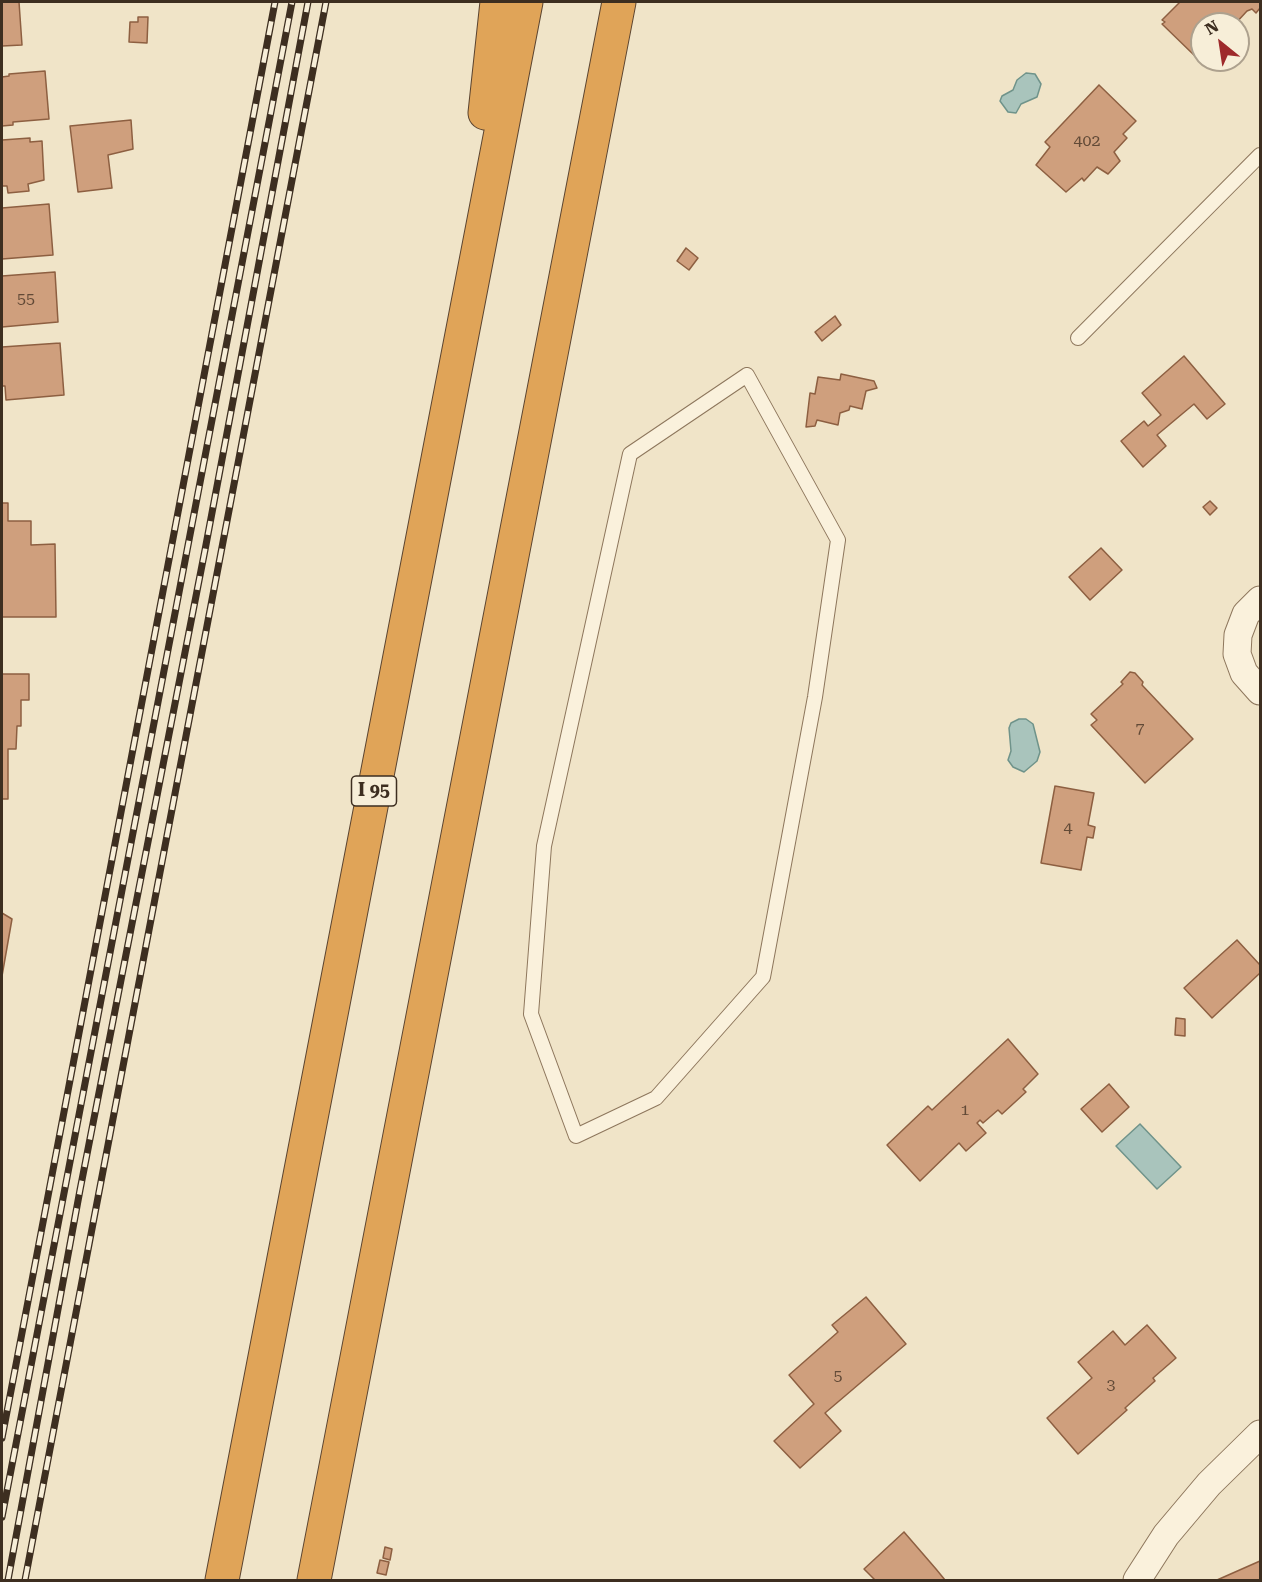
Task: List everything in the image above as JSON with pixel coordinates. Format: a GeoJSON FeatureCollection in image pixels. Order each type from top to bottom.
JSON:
{"type":"FeatureCollection","features":[{"type":"Feature","properties":{"kind":"highway"},"geometry":{"type":"LineString","coordinates":[[455,367],[497,2]]}},
{"type":"Feature","properties":{"kind":"highway","name":"I 95"},"geometry":{"type":"LineString","coordinates":[[222,1581],[526,2]]}},
{"type":"Feature","properties":{"kind":"highway"},"geometry":{"type":"LineString","coordinates":[[314,1581],[619,2]]}},
{"type":"Feature","properties":{"kind":"street"},"geometry":{"type":"LineString","coordinates":[[1260,600],[1246,614],[1238,635],[1237,654],[1244,673],[1260,690]]}},
{"type":"Feature","properties":{"kind":"street"},"geometry":{"type":"LineString","coordinates":[[1137,1581],[1166,1535],[1209,1484],[1260,1434]]}},
{"type":"Feature","properties":{"kind":"lane"},"geometry":{"type":"LineString","coordinates":[[1078,338],[1260,155]]}},
{"type":"Feature","properties":{"kind":"lane"},"geometry":{"type":"LineString","coordinates":[[747,375],[838,540],[815,697],[763,977],[656,1098],[576,1136],[531,1014],[544,846],[630,454],[747,375]]}},
{"type":"Feature","properties":{"kind":"water"},"geometry":{"type":"Polygon","coordinates":[[[1026,73],[1035,74],[1041,84],[1037,97],[1021,104],[1016,113],[1008,112],[1000,101],[1002,96],[1013,90],[1017,80],[1026,73]]]}},
{"type":"Feature","properties":{"kind":"water"},"geometry":{"type":"Polygon","coordinates":[[[1019,719],[1026,719],[1033,724],[1040,752],[1037,761],[1024,772],[1013,767],[1008,760],[1011,751],[1009,728],[1011,723],[1019,719]]]}},
{"type":"Feature","properties":{"kind":"water"},"geometry":{"type":"Polygon","coordinates":[[[1140,1124],[1181,1167],[1157,1189],[1116,1146],[1140,1124]]]}},
{"type":"Feature","properties":{"kind":"building"},"geometry":{"type":"Polygon","coordinates":[[[2,2],[19,2],[22,45],[2,46],[2,2]]]}},
{"type":"Feature","properties":{"kind":"building"},"geometry":{"type":"Polygon","coordinates":[[[1180,2],[1260,2],[1260,8],[1256,13],[1252,9],[1246,12],[1190,12],[1190,51],[1162,24],[1165,22],[1162,20],[1180,2]]]}},
{"type":"Feature","properties":{"kind":"building"},"geometry":{"type":"Polygon","coordinates":[[[138,17],[148,17],[147,43],[129,42],[130,22],[138,22],[138,17]]]}},
{"type":"Feature","properties":{"kind":"building"},"geometry":{"type":"Polygon","coordinates":[[[45,71],[49,119],[13,122],[13,125],[2,126],[2,77],[9,76],[9,74],[45,71]]]}},
{"type":"Feature","properties":{"kind":"building"},"geometry":{"type":"Polygon","coordinates":[[[1099,85],[1136,121],[1123,134],[1127,138],[1114,152],[1120,161],[1108,174],[1097,167],[1084,181],[1082,178],[1066,192],[1036,165],[1050,147],[1045,142],[1099,85]]]}},
{"type":"Feature","properties":{"kind":"building"},"geometry":{"type":"Polygon","coordinates":[[[131,120],[133,149],[108,155],[112,188],[78,192],[70,126],[131,120]]]}},
{"type":"Feature","properties":{"kind":"building"},"geometry":{"type":"Polygon","coordinates":[[[30,138],[30,142],[42,141],[44,180],[28,184],[29,191],[8,193],[7,186],[2,186],[2,140],[30,138]]]}},
{"type":"Feature","properties":{"kind":"building"},"geometry":{"type":"Polygon","coordinates":[[[49,204],[53,255],[2,259],[2,208],[49,204]]]}},
{"type":"Feature","properties":{"kind":"building"},"geometry":{"type":"Polygon","coordinates":[[[686,248],[698,258],[689,270],[677,261],[686,248]]]}},
{"type":"Feature","properties":{"kind":"building"},"geometry":{"type":"Polygon","coordinates":[[[55,272],[58,322],[2,327],[2,276],[55,272]]]}},
{"type":"Feature","properties":{"kind":"building"},"geometry":{"type":"Polygon","coordinates":[[[835,316],[841,325],[822,341],[815,332],[835,316]]]}},
{"type":"Feature","properties":{"kind":"building"},"geometry":{"type":"Polygon","coordinates":[[[60,343],[64,395],[6,400],[5,386],[2,386],[2,347],[60,343]]]}},
{"type":"Feature","properties":{"kind":"building"},"geometry":{"type":"Polygon","coordinates":[[[1184,356],[1225,404],[1207,419],[1194,404],[1157,435],[1166,446],[1143,467],[1121,441],[1144,421],[1148,426],[1161,415],[1142,393],[1184,356]]]}},
{"type":"Feature","properties":{"kind":"building"},"geometry":{"type":"Polygon","coordinates":[[[841,374],[874,381],[877,388],[866,391],[862,409],[850,406],[849,410],[840,413],[838,425],[817,420],[815,426],[806,427],[810,393],[815,394],[818,377],[840,380],[841,374]]]}},
{"type":"Feature","properties":{"kind":"building"},"geometry":{"type":"Polygon","coordinates":[[[1210,501],[1217,508],[1210,515],[1203,507],[1210,501]]]}},
{"type":"Feature","properties":{"kind":"building"},"geometry":{"type":"Polygon","coordinates":[[[2,503],[8,503],[8,521],[31,521],[31,545],[55,544],[56,617],[2,617],[2,503]]]}},
{"type":"Feature","properties":{"kind":"building"},"geometry":{"type":"Polygon","coordinates":[[[1101,548],[1122,570],[1090,600],[1069,577],[1101,548]]]}},
{"type":"Feature","properties":{"kind":"building"},"geometry":{"type":"Polygon","coordinates":[[[1130,672],[1135,673],[1143,682],[1142,685],[1193,739],[1145,783],[1091,725],[1097,720],[1091,714],[1123,684],[1121,682],[1130,672]]]}},
{"type":"Feature","properties":{"kind":"building"},"geometry":{"type":"Polygon","coordinates":[[[2,674],[29,674],[29,700],[21,700],[21,726],[17,726],[16,749],[8,749],[8,799],[2,799],[2,674]]]}},
{"type":"Feature","properties":{"kind":"building"},"geometry":{"type":"Polygon","coordinates":[[[1055,786],[1094,793],[1088,825],[1095,827],[1093,838],[1087,837],[1081,870],[1041,863],[1055,786]]]}},
{"type":"Feature","properties":{"kind":"building"},"geometry":{"type":"Polygon","coordinates":[[[2,913],[12,919],[2,976],[2,913]]]}},
{"type":"Feature","properties":{"kind":"building"},"geometry":{"type":"Polygon","coordinates":[[[1237,940],[1260,965],[1260,973],[1212,1018],[1184,988],[1237,940]]]}},
{"type":"Feature","properties":{"kind":"building"},"geometry":{"type":"Polygon","coordinates":[[[1176,1018],[1185,1019],[1185,1036],[1175,1035],[1176,1018]]]}},
{"type":"Feature","properties":{"kind":"building"},"geometry":{"type":"Polygon","coordinates":[[[1008,1039],[1038,1074],[1023,1089],[1026,1092],[1002,1114],[998,1110],[983,1123],[980,1120],[977,1123],[986,1133],[966,1151],[959,1143],[920,1181],[887,1145],[928,1106],[932,1110],[1008,1039]]]}},
{"type":"Feature","properties":{"kind":"building"},"geometry":{"type":"Polygon","coordinates":[[[1109,1084],[1129,1107],[1102,1132],[1081,1109],[1109,1084]]]}},
{"type":"Feature","properties":{"kind":"building"},"geometry":{"type":"Polygon","coordinates":[[[866,1297],[906,1344],[825,1413],[841,1431],[800,1468],[774,1441],[814,1404],[789,1375],[838,1332],[832,1325],[866,1297]]]}},
{"type":"Feature","properties":{"kind":"building"},"geometry":{"type":"Polygon","coordinates":[[[1147,1325],[1176,1358],[1153,1378],[1155,1381],[1125,1408],[1127,1410],[1078,1454],[1047,1418],[1092,1378],[1078,1362],[1113,1331],[1125,1345],[1147,1325]]]}},
{"type":"Feature","properties":{"kind":"building"},"geometry":{"type":"Polygon","coordinates":[[[904,1532],[945,1580],[875,1580],[864,1569],[904,1532]]]}},
{"type":"Feature","properties":{"kind":"building"},"geometry":{"type":"Polygon","coordinates":[[[385,1547],[392,1549],[390,1560],[383,1558],[385,1547]]]}},
{"type":"Feature","properties":{"kind":"building"},"geometry":{"type":"Polygon","coordinates":[[[380,1560],[389,1562],[386,1575],[377,1573],[380,1560]]]}},
{"type":"Feature","properties":{"kind":"building"},"geometry":{"type":"Polygon","coordinates":[[[1260,1561],[1260,1580],[1217,1580],[1260,1561]]]}},
{"type":"Feature","properties":{"kind":"railway"},"geometry":{"type":"LineString","coordinates":[[2,1438],[275,2]]}},
{"type":"Feature","properties":{"kind":"railway"},"geometry":{"type":"LineString","coordinates":[[2,1517],[292,2]]}},
{"type":"Feature","properties":{"kind":"railway"},"geometry":{"type":"LineString","coordinates":[[8,1580],[80,1190],[205,550],[308,2]]}},
{"type":"Feature","properties":{"kind":"railway"},"geometry":{"type":"LineString","coordinates":[[25,1580],[326,2]]}}]}
